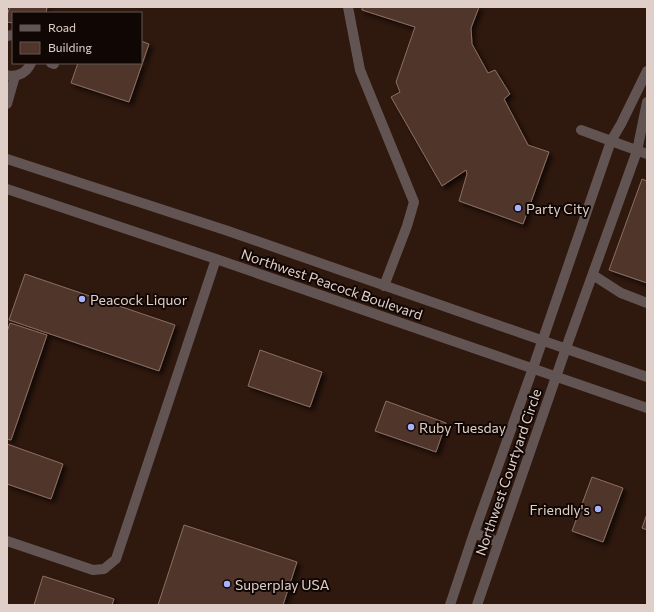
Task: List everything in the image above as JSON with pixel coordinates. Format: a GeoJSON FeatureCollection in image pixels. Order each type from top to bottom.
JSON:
{"type":"FeatureCollection","features":[{"type":"Feature","properties":{"kind":"street"},"geometry":{"type":"LineString","coordinates":[[348,7],[360,70],[414,202],[407,226],[384,286]]}},
{"type":"Feature","properties":{"kind":"street"},"geometry":{"type":"LineString","coordinates":[[7,104],[11,75],[22,74],[31,64]]}},
{"type":"Feature","properties":{"kind":"street","name":"Northwest Courtyard Circle"},"geometry":{"type":"LineString","coordinates":[[450,605],[611,140],[621,124],[647,71]]}},
{"type":"Feature","properties":{"kind":"street","name":"Northwest Courtyard Circle"},"geometry":{"type":"LineString","coordinates":[[477,605],[566,348],[592,277],[642,152],[647,102]]}},
{"type":"Feature","properties":{"kind":"street"},"geometry":{"type":"LineString","coordinates":[[581,130],[642,152]]}},
{"type":"Feature","properties":{"kind":"street","name":"Northwest Peacock Boulevard"},"geometry":{"type":"LineString","coordinates":[[7,159],[220,228],[647,377]]}},
{"type":"Feature","properties":{"kind":"street","name":"Northwest Peacock Boulevard"},"geometry":{"type":"LineString","coordinates":[[7,189],[216,259],[647,408]]}},
{"type":"Feature","properties":{"kind":"street"},"geometry":{"type":"LineString","coordinates":[[7,541],[93,570],[104,569],[116,560],[216,259]]}},
{"type":"Feature","properties":{"kind":"street"},"geometry":{"type":"LineString","coordinates":[[592,277],[621,293],[647,302]]}},
{"type":"Feature","properties":{"kind":"street"},"geometry":{"type":"LineString","coordinates":[[474,533],[498,542]]}},
{"type":"Feature","properties":{"kind":"building"},"geometry":{"type":"Polygon","coordinates":[[[10,7],[47,7],[46,12],[12,12],[12,23],[7,22],[7,15],[10,7]]]}},
{"type":"Feature","properties":{"kind":"building"},"geometry":{"type":"Polygon","coordinates":[[[362,7],[479,7],[471,28],[472,44],[488,73],[495,70],[510,94],[504,99],[528,145],[549,152],[523,224],[459,201],[467,174],[466,170],[442,186],[391,97],[400,92],[396,82],[415,27],[362,10],[362,7]]]}},
{"type":"Feature","properties":{"kind":"building"},"geometry":{"type":"Polygon","coordinates":[[[142,41],[149,44],[129,102],[71,83],[78,64],[142,64],[142,41]]]}},
{"type":"Feature","properties":{"kind":"building"},"geometry":{"type":"Polygon","coordinates":[[[642,179],[647,181],[647,283],[609,270],[642,179]]]}},
{"type":"Feature","properties":{"kind":"building"},"geometry":{"type":"Polygon","coordinates":[[[25,274],[175,325],[159,371],[9,320],[25,274]]]}},
{"type":"Feature","properties":{"kind":"building"},"geometry":{"type":"Polygon","coordinates":[[[10,323],[47,335],[11,440],[7,439],[7,332],[10,323]]]}},
{"type":"Feature","properties":{"kind":"building"},"geometry":{"type":"Polygon","coordinates":[[[260,350],[322,372],[310,407],[248,386],[260,350]]]}},
{"type":"Feature","properties":{"kind":"building","name":"Ruby Tuesday"},"geometry":{"type":"Polygon","coordinates":[[[386,401],[446,423],[436,452],[375,431],[386,401]]]}},
{"type":"Feature","properties":{"kind":"building"},"geometry":{"type":"Polygon","coordinates":[[[7,444],[63,464],[51,499],[7,484],[7,444]]]}},
{"type":"Feature","properties":{"kind":"building","name":"Friendly's"},"geometry":{"type":"Polygon","coordinates":[[[592,477],[623,488],[603,542],[572,531],[592,477]]]}},
{"type":"Feature","properties":{"kind":"building"},"geometry":{"type":"Polygon","coordinates":[[[647,514],[647,530],[642,528],[647,514]]]}},
{"type":"Feature","properties":{"kind":"building","name":"Superplay USA"},"geometry":{"type":"Polygon","coordinates":[[[184,525],[297,562],[283,605],[158,605],[184,525]]]}},
{"type":"Feature","properties":{"kind":"building"},"geometry":{"type":"Polygon","coordinates":[[[43,576],[114,599],[112,605],[34,605],[43,576]]]}},
{"type":"Feature","properties":{"kind":"place","name":"Party City"},"geometry":{"type":"Point","coordinates":[518,208]}},
{"type":"Feature","properties":{"kind":"place","name":"Peacock Liquor"},"geometry":{"type":"Point","coordinates":[82,299]}},
{"type":"Feature","properties":{"kind":"place","name":"Ruby Tuesday"},"geometry":{"type":"Point","coordinates":[411,427]}},
{"type":"Feature","properties":{"kind":"place","name":"Friendly's"},"geometry":{"type":"Point","coordinates":[598,509]}},
{"type":"Feature","properties":{"kind":"place","name":"Superplay USA"},"geometry":{"type":"Point","coordinates":[227,584]}}]}
